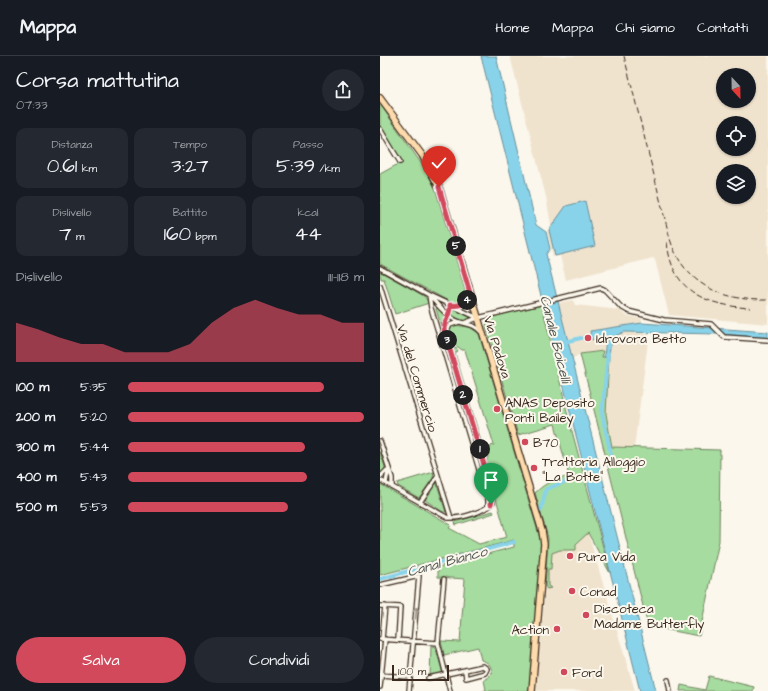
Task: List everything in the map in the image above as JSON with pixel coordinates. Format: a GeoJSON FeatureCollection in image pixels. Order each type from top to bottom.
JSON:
{"type":"FeatureCollection","features":[{"type":"Feature","properties":{"kind":"main road","name":"Via Padova"},"geometry":{"type":"LineString","coordinates":[[380,98],[422,155],[436,181],[543,537],[532,691]]}},
{"type":"Feature","properties":{"kind":"street"},"geometry":{"type":"LineString","coordinates":[[380,129],[400,162]]}},
{"type":"Feature","properties":{"kind":"street"},"geometry":{"type":"LineString","coordinates":[[380,268],[478,318]]}},
{"type":"Feature","properties":{"kind":"street","name":"Via del Commercio"},"geometry":{"type":"LineString","coordinates":[[380,286],[451,518]]}},
{"type":"Feature","properties":{"kind":"street"},"geometry":{"type":"LineString","coordinates":[[429,294],[448,316],[461,323],[564,297],[603,289],[628,312],[664,320],[713,325],[721,336],[768,340]]}},
{"type":"Feature","properties":{"kind":"street"},"geometry":{"type":"LineString","coordinates":[[450,305],[455,306],[464,303],[470,293]]}},
{"type":"Feature","properties":{"kind":"street"},"geometry":{"type":"LineString","coordinates":[[429,294],[433,315],[488,500],[488,507]]}},
{"type":"Feature","properties":{"kind":"street"},"geometry":{"type":"LineString","coordinates":[[433,315],[434,308],[437,304],[446,302]]}},
{"type":"Feature","properties":{"kind":"street"},"geometry":{"type":"LineString","coordinates":[[387,467],[385,475],[380,478],[386,483],[451,518],[488,507],[493,498],[446,337],[444,325],[448,316],[450,305]]}},
{"type":"Feature","properties":{"kind":"street"},"geometry":{"type":"LineString","coordinates":[[446,337],[448,328],[454,323],[474,325],[483,334]]}},
{"type":"Feature","properties":{"kind":"street"},"geometry":{"type":"LineString","coordinates":[[380,441],[387,467],[392,478],[392,486]]}},
{"type":"Feature","properties":{"kind":"street"},"geometry":{"type":"LineString","coordinates":[[476,459],[482,457]]}},
{"type":"Feature","properties":{"kind":"street"},"geometry":{"type":"LineString","coordinates":[[386,483],[387,467]]}},
{"type":"Feature","properties":{"kind":"street"},"geometry":{"type":"LineString","coordinates":[[420,502],[438,476]]}},
{"type":"Feature","properties":{"kind":"street"},"geometry":{"type":"LineString","coordinates":[[380,585],[419,575],[409,691]]}},
{"type":"Feature","properties":{"kind":"street"},"geometry":{"type":"LineString","coordinates":[[444,579],[438,643],[450,691]]}},
{"type":"Feature","properties":{"kind":"street"},"geometry":{"type":"LineString","coordinates":[[380,606],[400,607],[398,640]]}},
{"type":"Feature","properties":{"kind":"street"},"geometry":{"type":"LineString","coordinates":[[380,687],[385,606]]}},
{"type":"Feature","properties":{"kind":"street"},"geometry":{"type":"LineString","coordinates":[[382,639],[438,643]]}},
{"type":"Feature","properties":{"kind":"street"},"geometry":{"type":"LineString","coordinates":[[428,678],[483,666],[487,670],[484,673],[466,678],[465,670]]}},
{"type":"Feature","properties":{"kind":"street"},"geometry":{"type":"LineString","coordinates":[[381,675],[410,677]]}},
{"type":"Feature","properties":{"kind":"street"},"geometry":{"type":"LineString","coordinates":[[668,680],[670,691]]}},
{"type":"Feature","properties":{"kind":"shaded area"},"geometry":{"type":"Polygon","coordinates":[[[510,56],[768,56],[768,324],[669,315],[655,260],[653,258],[566,280],[560,256],[553,257],[547,231],[551,225],[546,197],[510,56]]]}},
{"type":"Feature","properties":{"kind":"shaded area"},"geometry":{"type":"Polygon","coordinates":[[[573,300],[575,305],[620,310],[625,315],[642,319],[642,323],[590,331],[592,340],[606,337],[603,351],[580,354],[572,359],[558,303],[573,300]]]}},
{"type":"Feature","properties":{"kind":"shaded area"},"geometry":{"type":"Polygon","coordinates":[[[624,332],[649,334],[634,448],[612,447],[606,414],[608,363],[612,342],[615,336],[624,332]]]}},
{"type":"Feature","properties":{"kind":"shaded area"},"geometry":{"type":"Polygon","coordinates":[[[588,533],[635,691],[536,691],[545,586],[546,588],[548,586],[548,569],[551,569],[552,553],[560,550],[575,550],[575,543],[588,533]]]}},
{"type":"Feature","properties":{"kind":"green space"},"geometry":{"type":"Polygon","coordinates":[[[380,104],[427,172],[436,190],[467,297],[461,303],[452,303],[380,264],[380,174],[402,162],[380,125],[380,104]]]}},
{"type":"Feature","properties":{"kind":"green space"},"geometry":{"type":"Polygon","coordinates":[[[381,272],[424,296],[429,303],[395,314],[384,279],[381,279],[381,272]]]}},
{"type":"Feature","properties":{"kind":"green space"},"geometry":{"type":"Polygon","coordinates":[[[542,305],[569,420],[610,573],[588,533],[576,544],[576,550],[560,550],[552,553],[551,569],[548,569],[548,586],[551,588],[547,589],[545,586],[548,538],[535,493],[554,480],[569,476],[555,424],[518,435],[486,326],[491,317],[542,305]]]}},
{"type":"Feature","properties":{"kind":"green space"},"geometry":{"type":"Polygon","coordinates":[[[437,307],[447,316],[441,326],[436,309],[437,307]]]}},
{"type":"Feature","properties":{"kind":"green space"},"geometry":{"type":"Polygon","coordinates":[[[452,307],[471,318],[465,322],[459,320],[451,314],[452,307]]]}},
{"type":"Feature","properties":{"kind":"green space"},"geometry":{"type":"Polygon","coordinates":[[[453,325],[470,327],[479,334],[542,545],[529,691],[483,691],[486,690],[484,680],[488,678],[492,672],[489,664],[481,660],[478,647],[444,655],[441,641],[460,642],[465,579],[438,577],[438,567],[514,547],[514,540],[380,575],[380,484],[451,525],[449,528],[479,544],[507,537],[486,463],[491,446],[494,445],[465,350],[462,350],[450,341],[447,334],[453,325]]]}},
{"type":"Feature","properties":{"kind":"green space"},"geometry":{"type":"Polygon","coordinates":[[[442,329],[479,453],[440,330],[442,329]]]}},
{"type":"Feature","properties":{"kind":"green space"},"geometry":{"type":"Polygon","coordinates":[[[456,348],[458,351],[455,353],[483,448],[487,448],[484,453],[452,350],[456,348]]]}},
{"type":"Feature","properties":{"kind":"green space"},"geometry":{"type":"Polygon","coordinates":[[[603,351],[602,357],[609,357],[606,414],[612,447],[720,450],[719,541],[699,636],[648,626],[580,354],[603,351]]]}},
{"type":"Feature","properties":{"kind":"green space"},"geometry":{"type":"Polygon","coordinates":[[[380,451],[385,467],[384,472],[380,475],[380,451]]]}},
{"type":"Feature","properties":{"kind":"green space"},"geometry":{"type":"Polygon","coordinates":[[[434,472],[433,478],[419,498],[398,486],[397,483],[434,472]]]}},
{"type":"Feature","properties":{"kind":"green space"},"geometry":{"type":"Polygon","coordinates":[[[436,483],[446,512],[443,512],[425,500],[436,483]]]}},
{"type":"Feature","properties":{"kind":"green space"},"geometry":{"type":"Polygon","coordinates":[[[493,511],[494,513],[456,525],[455,522],[493,511]]]}},
{"type":"Feature","properties":{"kind":"green space"},"geometry":{"type":"Polygon","coordinates":[[[431,646],[436,649],[443,674],[430,676],[431,646]]]}},
{"type":"Feature","properties":{"kind":"green space"},"geometry":{"type":"Polygon","coordinates":[[[709,676],[754,687],[753,691],[680,691],[681,685],[705,690],[709,676]]]}},
{"type":"Feature","properties":{"kind":"water","name":"Canale Boicelli"},"geometry":{"type":"Polygon","coordinates":[[[481,56],[496,56],[536,225],[546,232],[550,249],[546,254],[656,691],[640,691],[481,56]]]}},
{"type":"Feature","properties":{"kind":"water"},"geometry":{"type":"Polygon","coordinates":[[[585,201],[595,246],[555,256],[549,230],[566,206],[585,201]]]}},
{"type":"Feature","properties":{"kind":"water"},"geometry":{"type":"Polygon","coordinates":[[[642,323],[768,332],[768,338],[716,334],[624,332],[615,336],[610,348],[609,357],[604,357],[606,338],[595,341],[594,339],[592,340],[590,331],[642,323]]]}},
{"type":"Feature","properties":{"kind":"waterway"},"geometry":{"type":"LineString","coordinates":[[585,337],[595,335]]}},
{"type":"Feature","properties":{"kind":"waterway","name":"Canale Boicelli"},"geometry":{"type":"LineString","coordinates":[[564,342],[581,338]]}},
{"type":"Feature","properties":{"kind":"waterway","name":"Canal Bianco"},"geometry":{"type":"LineString","coordinates":[[608,353],[602,414],[612,460]]}},
{"type":"Feature","properties":{"kind":"waterway","name":"Canal Bianco"},"geometry":{"type":"LineString","coordinates":[[541,510],[546,489],[570,480]]}},
{"type":"Feature","properties":{"kind":"waterway","name":"Canal Bianco"},"geometry":{"type":"LineString","coordinates":[[380,579],[514,542]]}},
{"type":"Feature","properties":{"kind":"railway"},"geometry":{"type":"LineString","coordinates":[[624,56],[670,239],[676,255],[695,279],[707,287],[736,297],[751,300],[768,300]]}},
{"type":"Feature","properties":{"kind":"railway"},"geometry":{"type":"LineString","coordinates":[[667,242],[670,259],[676,273],[684,284],[694,293],[705,299],[719,303],[750,308]]}},
{"type":"Feature","properties":{"kind":"place","name":"Idrovora Betto"},"geometry":{"type":"Point","coordinates":[588,338]}},
{"type":"Feature","properties":{"kind":"place","name":"ANAS Deposito Ponti Bailey"},"geometry":{"type":"Point","coordinates":[497,409]}},
{"type":"Feature","properties":{"kind":"place","name":"B70"},"geometry":{"type":"Point","coordinates":[525,442]}},
{"type":"Feature","properties":{"kind":"place","name":"Trattoria Alloggio \"La Botte\""},"geometry":{"type":"Point","coordinates":[534,468]}},
{"type":"Feature","properties":{"kind":"place","name":"Pura Vida"},"geometry":{"type":"Point","coordinates":[570,556]}},
{"type":"Feature","properties":{"kind":"place","name":"Conad"},"geometry":{"type":"Point","coordinates":[572,591]}},
{"type":"Feature","properties":{"kind":"place","name":"Discoteca Madame Butterfly"},"geometry":{"type":"Point","coordinates":[586,615]}},
{"type":"Feature","properties":{"kind":"place","name":"Action"},"geometry":{"type":"Point","coordinates":[557,629]}},
{"type":"Feature","properties":{"kind":"place","name":"Ford"},"geometry":{"type":"Point","coordinates":[564,672]}},
{"type":"Feature","properties":{"kind":"route"},"geometry":{"type":"LineString","coordinates":[[439,187],[470,293],[464,303],[455,306],[450,305],[450,313],[444,325],[444,330],[493,495],[491,504]]}}]}
